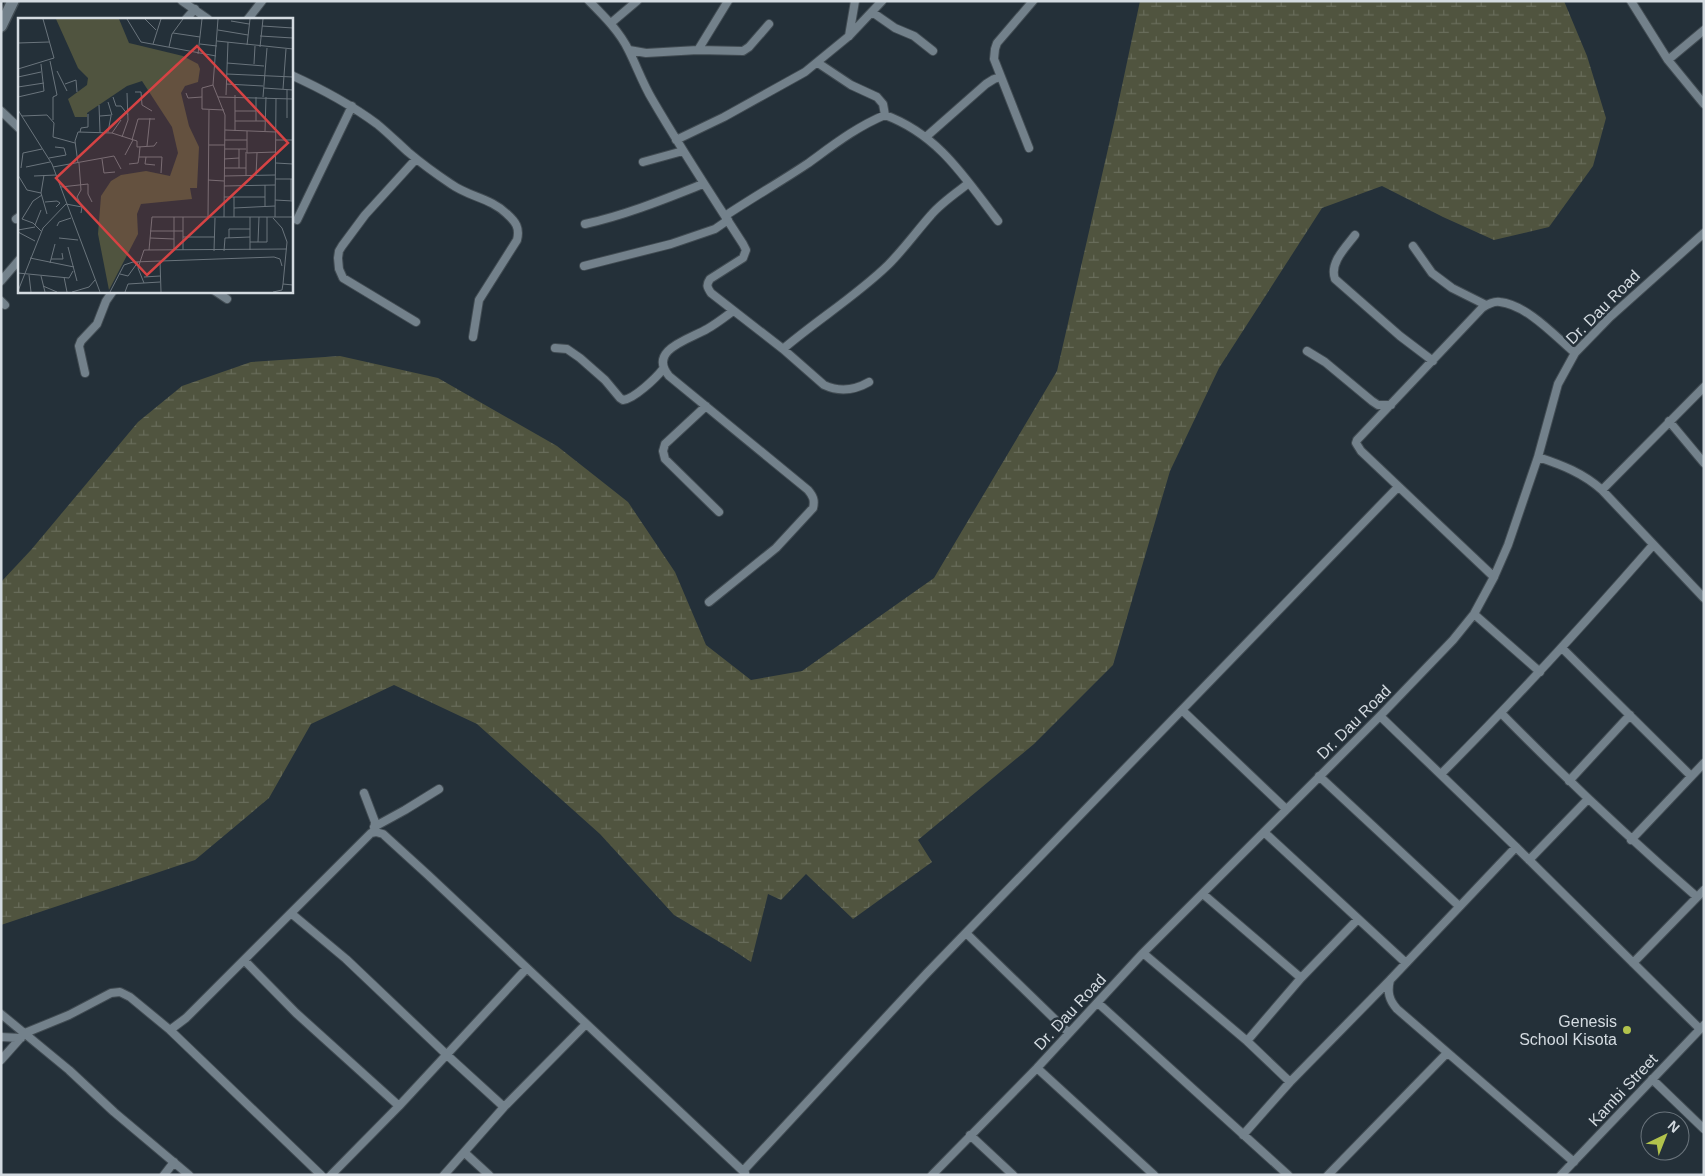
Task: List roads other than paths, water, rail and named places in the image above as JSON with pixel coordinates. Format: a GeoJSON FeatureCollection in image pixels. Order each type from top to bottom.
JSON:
{"type":"FeatureCollection","features":[{"type":"Feature","properties":{"kind":"main road"},"geometry":{"type":"LineString","coordinates":[[1,26],[13,1]]}},
{"type":"Feature","properties":{"kind":"street"},"geometry":{"type":"LineString","coordinates":[[182,1],[207,18]]}},
{"type":"Feature","properties":{"kind":"street"},"geometry":{"type":"LineString","coordinates":[[249,18],[262,1]]}},
{"type":"Feature","properties":{"kind":"street"},"geometry":{"type":"LineString","coordinates":[[589,1],[611,22],[629,50],[640,77],[676,140],[744,244],[746,254],[744,258],[710,279],[707,287],[733,311],[824,385],[841,390],[862,386],[870,382]]}},
{"type":"Feature","properties":{"kind":"street"},"geometry":{"type":"LineString","coordinates":[[611,22],[636,1]]}},
{"type":"Feature","properties":{"kind":"street"},"geometry":{"type":"LineString","coordinates":[[698,50],[728,1]]}},
{"type":"Feature","properties":{"kind":"street"},"geometry":{"type":"LineString","coordinates":[[849,36],[855,1]]}},
{"type":"Feature","properties":{"kind":"street"},"geometry":{"type":"LineString","coordinates":[[676,140],[724,117],[792,80],[818,63],[849,36],[882,1]]}},
{"type":"Feature","properties":{"kind":"street"},"geometry":{"type":"LineString","coordinates":[[1029,148],[994,58],[998,43],[1033,1]]}},
{"type":"Feature","properties":{"kind":"street"},"geometry":{"type":"LineString","coordinates":[[1630,1],[1668,60],[1704,104]]}},
{"type":"Feature","properties":{"kind":"street"},"geometry":{"type":"LineString","coordinates":[[187,18],[195,9]]}},
{"type":"Feature","properties":{"kind":"street"},"geometry":{"type":"LineString","coordinates":[[872,12],[895,28],[914,36],[933,51]]}},
{"type":"Feature","properties":{"kind":"street"},"geometry":{"type":"LineString","coordinates":[[629,50],[646,53],[698,50],[743,51],[749,47],[768,24]]}},
{"type":"Feature","properties":{"kind":"street"},"geometry":{"type":"LineString","coordinates":[[1668,60],[1704,30]]}},
{"type":"Feature","properties":{"kind":"street"},"geometry":{"type":"LineString","coordinates":[[818,63],[851,85],[877,97],[883,104],[885,114]]}},
{"type":"Feature","properties":{"kind":"street"},"geometry":{"type":"LineString","coordinates":[[292,75],[324,90],[352,106],[378,125],[416,159],[452,185],[468,194],[490,201],[516,222],[519,231],[517,240],[479,300],[472,337]]}},
{"type":"Feature","properties":{"kind":"street"},"geometry":{"type":"LineString","coordinates":[[926,136],[986,84],[1001,77]]}},
{"type":"Feature","properties":{"kind":"street"},"geometry":{"type":"LineString","coordinates":[[296,220],[352,106]]}},
{"type":"Feature","properties":{"kind":"street"},"geometry":{"type":"LineString","coordinates":[[1,111],[18,127]]}},
{"type":"Feature","properties":{"kind":"street"},"geometry":{"type":"LineString","coordinates":[[885,114],[926,136],[947,155],[998,221]]}},
{"type":"Feature","properties":{"kind":"street"},"geometry":{"type":"LineString","coordinates":[[584,266],[671,244],[715,229],[752,197],[786,178],[849,134],[885,114]]}},
{"type":"Feature","properties":{"kind":"street"},"geometry":{"type":"LineString","coordinates":[[643,162],[683,151]]}},
{"type":"Feature","properties":{"kind":"street"},"geometry":{"type":"LineString","coordinates":[[416,159],[348,235],[339,251],[338,258],[343,278],[416,322]]}},
{"type":"Feature","properties":{"kind":"street"},"geometry":{"type":"LineString","coordinates":[[782,349],[858,292],[908,244],[931,214],[969,183]]}},
{"type":"Feature","properties":{"kind":"street"},"geometry":{"type":"LineString","coordinates":[[586,224],[649,205],[703,184]]}},
{"type":"Feature","properties":{"kind":"street","name":"Dr. Dau Road"},"geometry":{"type":"LineString","coordinates":[[932,1175],[1037,1068],[1143,953],[1380,716],[1453,640],[1474,614],[1494,577],[1517,520],[1538,457],[1558,384],[1575,353],[1617,310],[1704,234]]}},
{"type":"Feature","properties":{"kind":"street"},"geometry":{"type":"LineString","coordinates":[[1355,235],[1335,263],[1333,271],[1336,279],[1432,361]]}},
{"type":"Feature","properties":{"kind":"street"},"geometry":{"type":"LineString","coordinates":[[1413,246],[1432,273],[1452,288],[1486,305]]}},
{"type":"Feature","properties":{"kind":"street"},"geometry":{"type":"LineString","coordinates":[[1,281],[18,261]]}},
{"type":"Feature","properties":{"kind":"street"},"geometry":{"type":"LineString","coordinates":[[85,373],[79,346],[81,341],[97,324],[111,292]]}},
{"type":"Feature","properties":{"kind":"street"},"geometry":{"type":"LineString","coordinates":[[216,292],[227,299]]}},
{"type":"Feature","properties":{"kind":"street"},"geometry":{"type":"LineString","coordinates":[[1494,577],[1398,487],[1356,443],[1486,305],[1500,302],[1525,312],[1575,353]]}},
{"type":"Feature","properties":{"kind":"street"},"geometry":{"type":"LineString","coordinates":[[555,348],[566,349],[580,358],[605,380],[623,400],[632,397],[656,378],[663,369],[665,355],[675,345],[707,329],[733,311]]}},
{"type":"Feature","properties":{"kind":"street"},"geometry":{"type":"LineString","coordinates":[[1308,351],[1325,362],[1378,405],[1391,405]]}},
{"type":"Feature","properties":{"kind":"street"},"geometry":{"type":"LineString","coordinates":[[663,369],[813,496],[813,508],[776,548],[709,602]]}},
{"type":"Feature","properties":{"kind":"street"},"geometry":{"type":"LineString","coordinates":[[1602,490],[1704,387]]}},
{"type":"Feature","properties":{"kind":"street"},"geometry":{"type":"LineString","coordinates":[[706,406],[665,444],[663,451],[665,459],[719,512]]}},
{"type":"Feature","properties":{"kind":"street"},"geometry":{"type":"LineString","coordinates":[[1669,421],[1704,463]]}},
{"type":"Feature","properties":{"kind":"street"},"geometry":{"type":"LineString","coordinates":[[1538,457],[1577,472],[1602,490],[1704,598]]}},
{"type":"Feature","properties":{"kind":"street"},"geometry":{"type":"LineString","coordinates":[[374,830],[383,834],[745,1173],[966,933],[1398,487]]}},
{"type":"Feature","properties":{"kind":"street"},"geometry":{"type":"LineString","coordinates":[[1441,774],[1540,672],[1653,544]]}},
{"type":"Feature","properties":{"kind":"street"},"geometry":{"type":"LineString","coordinates":[[1474,614],[1540,672]]}},
{"type":"Feature","properties":{"kind":"street"},"geometry":{"type":"LineString","coordinates":[[1562,648],[1691,776]]}},
{"type":"Feature","properties":{"kind":"street"},"geometry":{"type":"LineString","coordinates":[[1183,711],[1286,809]]}},
{"type":"Feature","properties":{"kind":"street"},"geometry":{"type":"LineString","coordinates":[[1501,713],[1631,840],[1696,897]]}},
{"type":"Feature","properties":{"kind":"street"},"geometry":{"type":"LineString","coordinates":[[1569,781],[1630,714]]}},
{"type":"Feature","properties":{"kind":"street"},"geometry":{"type":"LineString","coordinates":[[1380,716],[1702,1027]]}},
{"type":"Feature","properties":{"kind":"street"},"geometry":{"type":"LineString","coordinates":[[1631,840],[1704,763]]}},
{"type":"Feature","properties":{"kind":"street"},"geometry":{"type":"LineString","coordinates":[[1319,776],[1459,906]]}},
{"type":"Feature","properties":{"kind":"street"},"geometry":{"type":"LineString","coordinates":[[170,1030],[186,1018],[245,961],[374,830],[438,789]]}},
{"type":"Feature","properties":{"kind":"street"},"geometry":{"type":"LineString","coordinates":[[364,793],[373,817],[374,830]]}},
{"type":"Feature","properties":{"kind":"street"},"geometry":{"type":"LineString","coordinates":[[1529,860],[1588,799]]}},
{"type":"Feature","properties":{"kind":"street"},"geometry":{"type":"LineString","coordinates":[[1264,832],[1406,963]]}},
{"type":"Feature","properties":{"kind":"street"},"geometry":{"type":"LineString","coordinates":[[1243,1135],[1290,1082],[1516,847]]}},
{"type":"Feature","properties":{"kind":"street"},"geometry":{"type":"LineString","coordinates":[[1634,963],[1704,890]]}},
{"type":"Feature","properties":{"kind":"street"},"geometry":{"type":"LineString","coordinates":[[1203,894],[1301,978]]}},
{"type":"Feature","properties":{"kind":"street"},"geometry":{"type":"LineString","coordinates":[[292,914],[346,959],[369,983],[504,1108]]}},
{"type":"Feature","properties":{"kind":"street"},"geometry":{"type":"LineString","coordinates":[[1247,1041],[1301,978],[1358,920]]}},
{"type":"Feature","properties":{"kind":"street"},"geometry":{"type":"LineString","coordinates":[[966,933],[1069,1033]]}},
{"type":"Feature","properties":{"kind":"street"},"geometry":{"type":"LineString","coordinates":[[1143,953],[1247,1041],[1290,1082]]}},
{"type":"Feature","properties":{"kind":"street"},"geometry":{"type":"LineString","coordinates":[[245,961],[296,1013],[399,1106]]}},
{"type":"Feature","properties":{"kind":"street"},"geometry":{"type":"LineString","coordinates":[[330,1175],[399,1106],[527,968]]}},
{"type":"Feature","properties":{"kind":"street"},"geometry":{"type":"LineString","coordinates":[[1390,980],[1389,994],[1392,1003],[1574,1162]]}},
{"type":"Feature","properties":{"kind":"street"},"geometry":{"type":"LineString","coordinates":[[1,1037],[23,1036],[69,1015],[110,992],[120,992],[130,997],[170,1030],[321,1175]]}},
{"type":"Feature","properties":{"kind":"street"},"geometry":{"type":"LineString","coordinates":[[1098,1003],[1288,1175]]}},
{"type":"Feature","properties":{"kind":"street"},"geometry":{"type":"LineString","coordinates":[[1,1014],[23,1036],[189,1175]]}},
{"type":"Feature","properties":{"kind":"street"},"geometry":{"type":"LineString","coordinates":[[444,1175],[504,1108],[586,1024]]}},
{"type":"Feature","properties":{"kind":"street","name":"Kambi Street"},"geometry":{"type":"LineString","coordinates":[[1562,1175],[1702,1027]]}},
{"type":"Feature","properties":{"kind":"street"},"geometry":{"type":"LineString","coordinates":[[1,1060],[23,1036]]}},
{"type":"Feature","properties":{"kind":"street"},"geometry":{"type":"LineString","coordinates":[[1328,1175],[1447,1053]]}},
{"type":"Feature","properties":{"kind":"street"},"geometry":{"type":"LineString","coordinates":[[1037,1068],[1154,1175]]}},
{"type":"Feature","properties":{"kind":"street"},"geometry":{"type":"LineString","coordinates":[[1652,1079],[1704,1129]]}},
{"type":"Feature","properties":{"kind":"street"},"geometry":{"type":"LineString","coordinates":[[970,1135],[1013,1175]]}},
{"type":"Feature","properties":{"kind":"street"},"geometry":{"type":"LineString","coordinates":[[465,1153],[489,1175]]}},
{"type":"Feature","properties":{"kind":"street"},"geometry":{"type":"LineString","coordinates":[[164,1175],[174,1162]]}},
{"type":"Feature","properties":{"kind":"place","name":"Genesis School Kisota"},"geometry":{"type":"Point","coordinates":[1627,1030]}}]}
